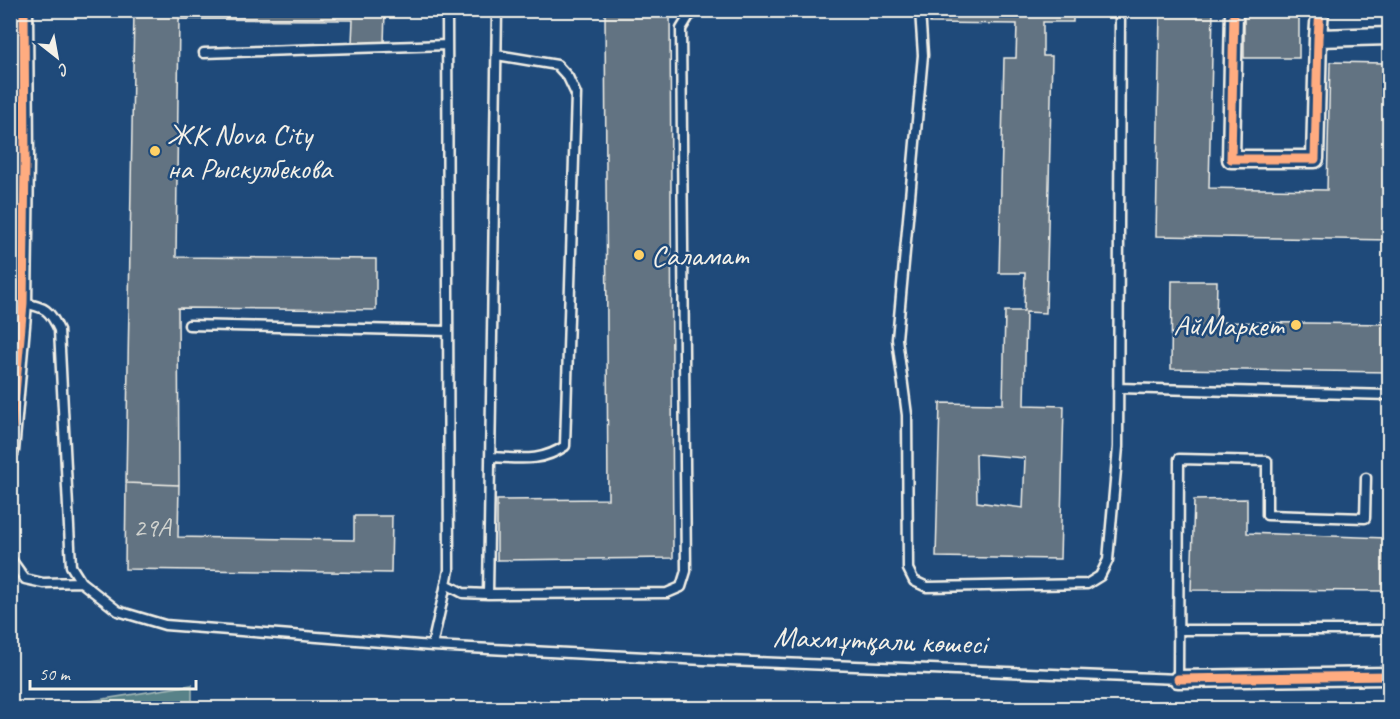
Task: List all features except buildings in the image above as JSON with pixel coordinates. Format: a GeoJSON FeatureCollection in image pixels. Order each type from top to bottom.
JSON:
{"type":"FeatureCollection","features":[{"type":"Feature","properties":{"kind":"street"},"geometry":{"type":"LineString","coordinates":[[10,451],[23,303],[18,160],[24,10]]}},
{"type":"Feature","properties":{"kind":"street"},"geometry":{"type":"LineString","coordinates":[[1234,10],[1231,159],[1315,159],[1320,10]]}},
{"type":"Feature","properties":{"kind":"street"},"geometry":{"type":"LineString","coordinates":[[1318,38],[1389,36]]}},
{"type":"Feature","properties":{"kind":"street","name":"Махмұтқали көшесі"},"geometry":{"type":"LineString","coordinates":[[1178,679],[1389,676]]}},
{"type":"Feature","properties":{"kind":"lane"},"geometry":{"type":"LineString","coordinates":[[432,646],[449,570],[447,10]]}},
{"type":"Feature","properties":{"kind":"lane"},"geometry":{"type":"LineString","coordinates":[[488,594],[497,10]]}},
{"type":"Feature","properties":{"kind":"lane"},"geometry":{"type":"LineString","coordinates":[[446,584],[463,593],[488,594],[667,593],[681,587],[686,571],[681,29],[689,16],[698,10]]}},
{"type":"Feature","properties":{"kind":"lane"},"geometry":{"type":"LineString","coordinates":[[920,10],[923,55],[897,339],[907,415],[908,569],[914,581],[927,587],[1087,584],[1100,576],[1108,560],[1118,447],[1120,10]]}},
{"type":"Feature","properties":{"kind":"lane"},"geometry":{"type":"LineString","coordinates":[[204,53],[447,45]]}},
{"type":"Feature","properties":{"kind":"lane"},"geometry":{"type":"LineString","coordinates":[[490,457],[535,459],[555,453],[565,446],[576,94],[568,77],[557,65],[496,55]]}},
{"type":"Feature","properties":{"kind":"lane"},"geometry":{"type":"LineString","coordinates":[[23,303],[37,305],[47,310],[54,318],[59,330],[71,566],[81,582]]}},
{"type":"Feature","properties":{"kind":"lane"},"geometry":{"type":"LineString","coordinates":[[189,325],[448,331]]}},
{"type":"Feature","properties":{"kind":"lane"},"geometry":{"type":"LineString","coordinates":[[1118,388],[1389,395]]}},
{"type":"Feature","properties":{"kind":"lane"},"geometry":{"type":"LineString","coordinates":[[1178,679],[1179,459],[1267,461],[1267,515],[1365,518],[1365,478]]}},
{"type":"Feature","properties":{"kind":"lane"},"geometry":{"type":"LineString","coordinates":[[10,558],[25,579],[44,583],[81,582]]}},
{"type":"Feature","properties":{"kind":"lane","name":"Махмұтқали көшесі"},"geometry":{"type":"LineString","coordinates":[[81,582],[118,611],[165,625],[432,646],[704,660],[1178,679]]}},
{"type":"Feature","properties":{"kind":"lane"},"geometry":{"type":"LineString","coordinates":[[1178,630],[1389,630]]}},
{"type":"Feature","properties":{"kind":"green space"},"geometry":{"type":"Polygon","coordinates":[[[192,685],[192,708],[47,708],[192,685]]]}},
{"type":"Feature","properties":{"kind":"cycle path"},"geometry":{"type":"LineString","coordinates":[[10,451],[23,303],[24,10]]}},
{"type":"Feature","properties":{"kind":"cycle path"},"geometry":{"type":"LineString","coordinates":[[1234,10],[1231,159],[1315,159],[1320,10]]}},
{"type":"Feature","properties":{"kind":"cycle path"},"geometry":{"type":"LineString","coordinates":[[1178,679],[1390,676]]}},
{"type":"Feature","properties":{"kind":"place","name":"ЖК Nova City на Рыскулбекова"},"geometry":{"type":"Point","coordinates":[155,151]}},
{"type":"Feature","properties":{"kind":"place","name":"Саламат"},"geometry":{"type":"Point","coordinates":[639,255]}},
{"type":"Feature","properties":{"kind":"place","name":"АйМаркет"},"geometry":{"type":"Point","coordinates":[1296,325]}}]}
